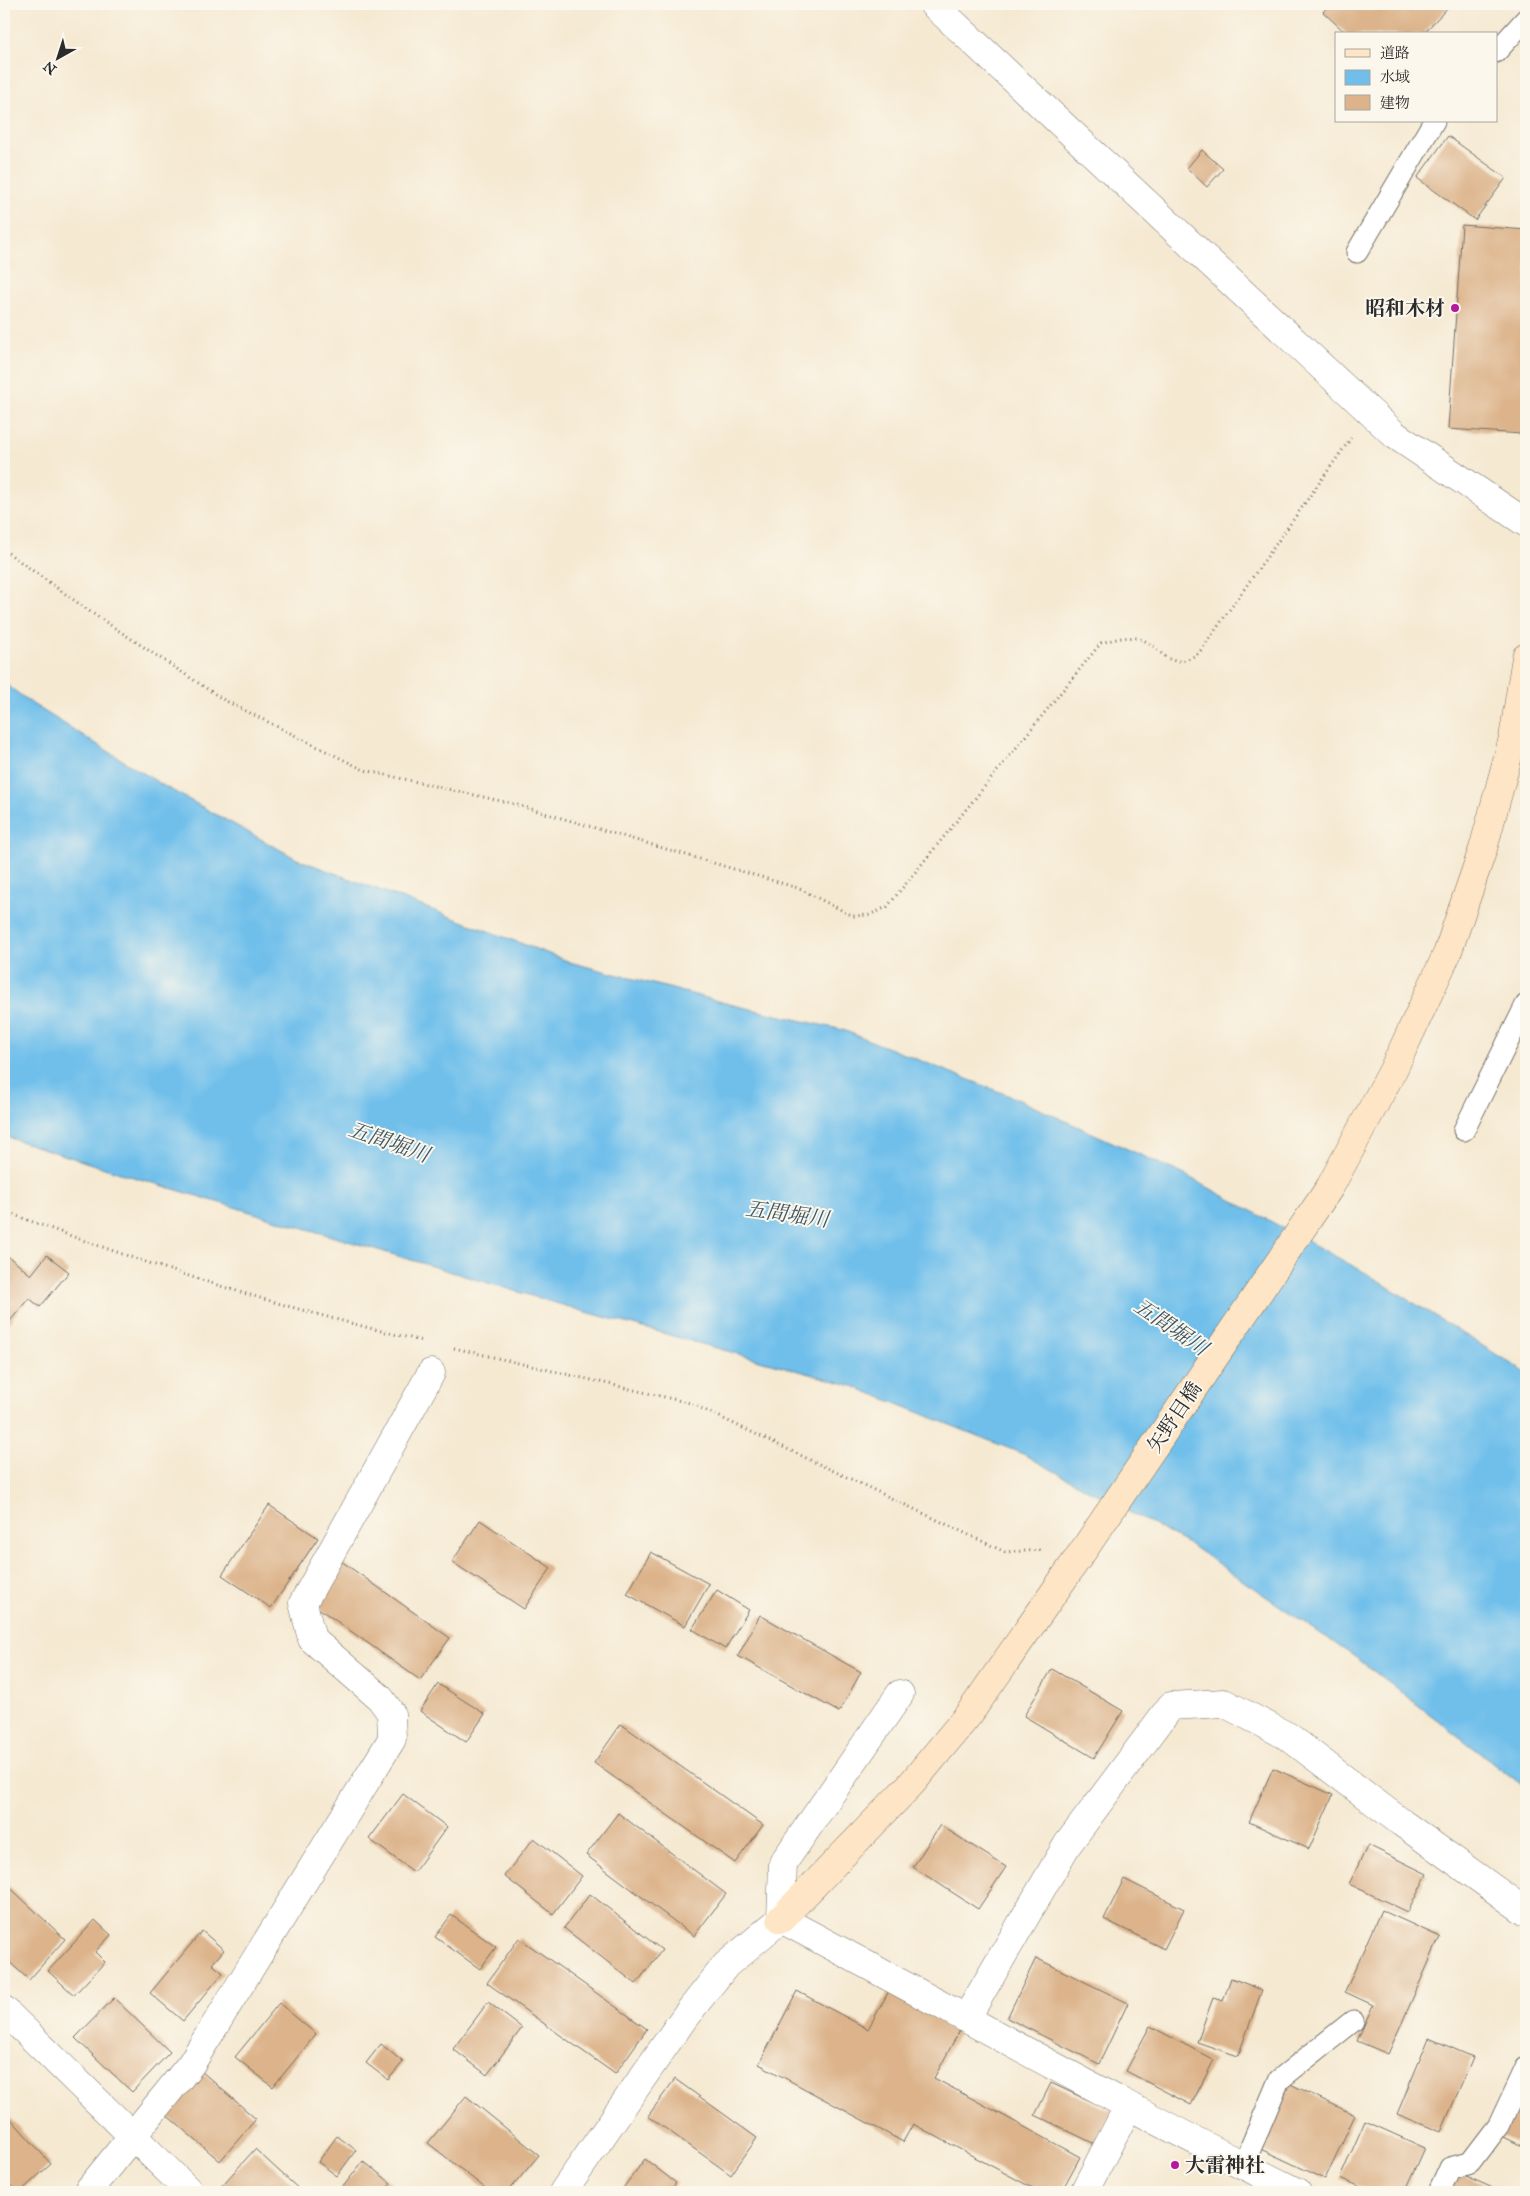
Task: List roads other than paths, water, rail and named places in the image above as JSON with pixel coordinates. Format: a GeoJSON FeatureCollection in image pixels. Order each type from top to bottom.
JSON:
{"type":"FeatureCollection","features":[{"type":"Feature","properties":{"kind":"street"},"geometry":{"type":"LineString","coordinates":[[933,4],[1395,435],[1526,523]]}},
{"type":"Feature","properties":{"kind":"street","name":"矢野目橋"},"geometry":{"type":"LineString","coordinates":[[781,1919],[919,1776],[969,1714],[1085,1548],[1330,1187],[1393,1070],[1447,954],[1483,849],[1513,738],[1526,657]]}},
{"type":"Feature","properties":{"kind":"street"},"geometry":{"type":"LineString","coordinates":[[87,2192],[191,2064],[392,1740],[391,1713],[380,1698],[312,1639],[303,1603],[431,1374]]}},
{"type":"Feature","properties":{"kind":"street"},"geometry":{"type":"LineString","coordinates":[[563,2192],[684,2018],[726,1965],[781,1919],[783,1863],[900,1694]]}},
{"type":"Feature","properties":{"kind":"street"},"geometry":{"type":"LineString","coordinates":[[967,2017],[1067,1846],[1172,1706],[1224,1703],[1289,1737],[1402,1823],[1526,1912]]}},
{"type":"Feature","properties":{"kind":"street"},"geometry":{"type":"LineString","coordinates":[[781,1919],[967,2017],[1128,2107],[1297,2192]]}},
{"type":"Feature","properties":{"kind":"street"},"geometry":{"type":"LineString","coordinates":[[4,2010],[190,2192]]}},
{"type":"Feature","properties":{"kind":"street"},"geometry":{"type":"LineString","coordinates":[[1084,2192],[1128,2107]]}},
{"type":"Feature","properties":{"kind":"lane"},"geometry":{"type":"LineString","coordinates":[[1498,50],[1526,19]]}},
{"type":"Feature","properties":{"kind":"lane"},"geometry":{"type":"LineString","coordinates":[[1357,252],[1433,122]]}},
{"type":"Feature","properties":{"kind":"lane"},"geometry":{"type":"LineString","coordinates":[[1464,1130],[1526,1005]]}},
{"type":"Feature","properties":{"kind":"lane"},"geometry":{"type":"LineString","coordinates":[[1243,2166],[1279,2080],[1352,2021]]}},
{"type":"Feature","properties":{"kind":"lane"},"geometry":{"type":"LineString","coordinates":[[1439,2192],[1450,2168],[1470,2163],[1499,2125],[1526,2067]]}},
{"type":"Feature","properties":{"kind":"water","name":"五間堀川"},"geometry":{"type":"Polygon","coordinates":[[[4,683],[34,705],[164,786],[297,859],[573,963],[733,1005],[843,1030],[1015,1098],[1187,1176],[1366,1273],[1526,1373],[1526,1788],[1358,1659],[1192,1546],[1023,1454],[850,1385],[579,1310],[120,1173],[4,1136],[4,683]]]}},
{"type":"Feature","properties":{"kind":"place","name":"昭和木材"},"geometry":{"type":"Point","coordinates":[1455,308]}},
{"type":"Feature","properties":{"kind":"place","name":"大雷神社"},"geometry":{"type":"Point","coordinates":[1175,2165]}}]}
